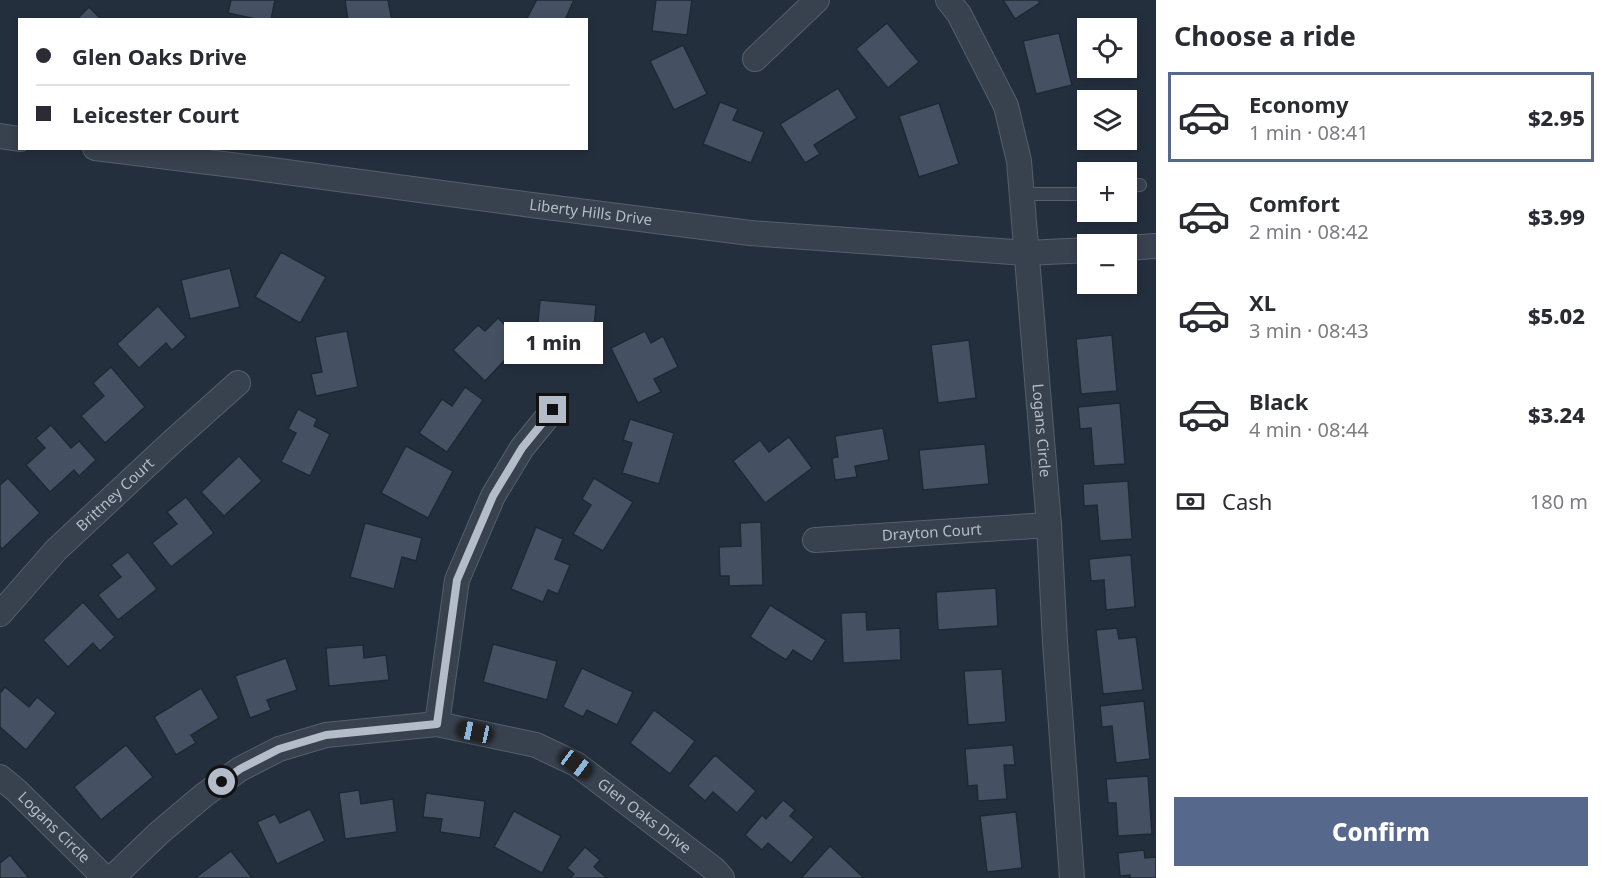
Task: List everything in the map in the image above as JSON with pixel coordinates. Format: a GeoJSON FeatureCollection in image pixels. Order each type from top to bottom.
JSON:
{"type":"FeatureCollection","features":[{"type":"Feature","properties":{"kind":"street"},"geometry":{"type":"LineString","coordinates":[[755,59],[817,0]]}},
{"type":"Feature","properties":{"kind":"street","name":"Logans Circle"},"geometry":{"type":"LineString","coordinates":[[948,0],[959,14],[1006,106],[1019,161],[1049,525],[1072,878]]}},
{"type":"Feature","properties":{"kind":"street"},"geometry":{"type":"LineString","coordinates":[[0,136],[18,139]]}},
{"type":"Feature","properties":{"kind":"street","name":"Liberty Hills Drive"},"geometry":{"type":"LineString","coordinates":[[111,150],[750,232],[1027,253],[1077,251]]}},
{"type":"Feature","properties":{"kind":"street"},"geometry":{"type":"LineString","coordinates":[[1137,247],[1156,246]]}},
{"type":"Feature","properties":{"kind":"street","name":"Brittney Court"},"geometry":{"type":"LineString","coordinates":[[0,614],[56,550],[238,383]]}},
{"type":"Feature","properties":{"kind":"street"},"geometry":{"type":"LineString","coordinates":[[437,724],[457,580],[493,496],[522,448],[553,410]]}},
{"type":"Feature","properties":{"kind":"street","name":"Drayton Court"},"geometry":{"type":"LineString","coordinates":[[815,540],[1049,525]]}},
{"type":"Feature","properties":{"kind":"street","name":"Glen Oaks Drive"},"geometry":{"type":"LineString","coordinates":[[112,878],[159,833],[204,795],[240,769],[279,749],[326,735],[437,724],[536,745],[576,764],[705,862],[722,878]]}},
{"type":"Feature","properties":{"kind":"street","name":"Logans Circle"},"geometry":{"type":"LineString","coordinates":[[0,777],[105,878]]}},
{"type":"Feature","properties":{"kind":"lane"},"geometry":{"type":"LineString","coordinates":[[1022,194],[1077,194]]}},
{"type":"Feature","properties":{"kind":"building"},"geometry":{"type":"Polygon","coordinates":[[[231,0],[275,0],[271,18],[252,18],[228,13],[231,0]]]}},
{"type":"Feature","properties":{"kind":"building"},"geometry":{"type":"Polygon","coordinates":[[[345,0],[388,0],[392,18],[348,18],[345,0]]]}},
{"type":"Feature","properties":{"kind":"building"},"geometry":{"type":"Polygon","coordinates":[[[534,0],[574,0],[566,18],[527,18],[536,1],[534,0]]]}},
{"type":"Feature","properties":{"kind":"building"},"geometry":{"type":"Polygon","coordinates":[[[656,0],[692,0],[687,35],[652,31],[656,0]]]}},
{"type":"Feature","properties":{"kind":"building"},"geometry":{"type":"Polygon","coordinates":[[[1003,0],[1038,0],[1040,3],[1015,19],[1003,0]]]}},
{"type":"Feature","properties":{"kind":"building"},"geometry":{"type":"Polygon","coordinates":[[[89,7],[100,18],[78,18],[89,7]]]}},
{"type":"Feature","properties":{"kind":"building"},"geometry":{"type":"Polygon","coordinates":[[[887,23],[919,62],[888,88],[856,49],[887,23]]]}},
{"type":"Feature","properties":{"kind":"building"},"geometry":{"type":"Polygon","coordinates":[[[1059,33],[1072,85],[1036,94],[1023,41],[1059,33]]]}},
{"type":"Feature","properties":{"kind":"building"},"geometry":{"type":"Polygon","coordinates":[[[683,45],[707,94],[674,110],[650,61],[683,45]]]}},
{"type":"Feature","properties":{"kind":"building"},"geometry":{"type":"Polygon","coordinates":[[[838,88],[857,118],[814,145],[820,154],[805,163],[780,124],[838,88]]]}},
{"type":"Feature","properties":{"kind":"building"},"geometry":{"type":"Polygon","coordinates":[[[720,102],[738,109],[733,120],[764,132],[751,163],[703,144],[720,102]]]}},
{"type":"Feature","properties":{"kind":"building"},"geometry":{"type":"Polygon","coordinates":[[[939,103],[959,164],[919,177],[899,116],[939,103]]]}},
{"type":"Feature","properties":{"kind":"building"},"geometry":{"type":"Polygon","coordinates":[[[281,252],[326,277],[300,323],[255,297],[281,252]]]}},
{"type":"Feature","properties":{"kind":"building"},"geometry":{"type":"Polygon","coordinates":[[[230,268],[240,307],[190,319],[181,280],[230,268]]]}},
{"type":"Feature","properties":{"kind":"building"},"geometry":{"type":"Polygon","coordinates":[[[540,300],[596,305],[593,340],[560,337],[559,346],[536,344],[540,300]]]}},
{"type":"Feature","properties":{"kind":"building"},"geometry":{"type":"Polygon","coordinates":[[[158,306],[186,337],[172,350],[166,343],[139,368],[117,344],[158,306]]]}},
{"type":"Feature","properties":{"kind":"building"},"geometry":{"type":"Polygon","coordinates":[[[498,318],[522,342],[485,381],[453,350],[478,325],[485,331],[498,318]]]}},
{"type":"Feature","properties":{"kind":"building"},"geometry":{"type":"Polygon","coordinates":[[[347,331],[358,387],[316,396],[311,374],[322,372],[315,337],[347,331]]]}},
{"type":"Feature","properties":{"kind":"building"},"geometry":{"type":"Polygon","coordinates":[[[645,331],[651,343],[663,336],[678,367],[654,379],[661,392],[638,403],[611,348],[645,331]]]}},
{"type":"Feature","properties":{"kind":"building"},"geometry":{"type":"Polygon","coordinates":[[[1112,335],[1117,391],[1081,394],[1076,339],[1112,335]]]}},
{"type":"Feature","properties":{"kind":"building"},"geometry":{"type":"Polygon","coordinates":[[[969,340],[976,398],[938,403],[931,345],[969,340]]]}},
{"type":"Feature","properties":{"kind":"building"},"geometry":{"type":"Polygon","coordinates":[[[111,367],[145,407],[105,443],[81,416],[104,396],[93,383],[111,367]]]}},
{"type":"Feature","properties":{"kind":"building"},"geometry":{"type":"Polygon","coordinates":[[[465,387],[483,400],[447,452],[419,433],[442,399],[452,406],[465,387]]]}},
{"type":"Feature","properties":{"kind":"building"},"geometry":{"type":"Polygon","coordinates":[[[1120,403],[1125,464],[1094,466],[1091,428],[1080,429],[1078,407],[1120,403]]]}},
{"type":"Feature","properties":{"kind":"building"},"geometry":{"type":"Polygon","coordinates":[[[298,409],[317,419],[314,426],[330,434],[310,476],[281,462],[296,433],[288,429],[298,409]]]}},
{"type":"Feature","properties":{"kind":"building"},"geometry":{"type":"Polygon","coordinates":[[[630,419],[674,433],[659,484],[622,473],[632,443],[623,440],[630,419]]]}},
{"type":"Feature","properties":{"kind":"building"},"geometry":{"type":"Polygon","coordinates":[[[51,425],[71,448],[79,441],[96,460],[79,476],[74,470],[50,492],[26,465],[45,448],[36,438],[51,425]]]}},
{"type":"Feature","properties":{"kind":"building"},"geometry":{"type":"Polygon","coordinates":[[[883,428],[889,460],[855,466],[857,477],[835,480],[832,458],[838,457],[835,436],[883,428]]]}},
{"type":"Feature","properties":{"kind":"building"},"geometry":{"type":"Polygon","coordinates":[[[789,437],[812,468],[765,503],[733,461],[760,440],[769,452],[789,437]]]}},
{"type":"Feature","properties":{"kind":"building"},"geometry":{"type":"Polygon","coordinates":[[[985,444],[989,484],[923,490],[919,450],[985,444]]]}},
{"type":"Feature","properties":{"kind":"building"},"geometry":{"type":"Polygon","coordinates":[[[406,446],[453,471],[428,518],[381,493],[406,446]]]}},
{"type":"Feature","properties":{"kind":"building"},"geometry":{"type":"Polygon","coordinates":[[[239,456],[262,481],[224,516],[201,492],[239,456]]]}},
{"type":"Feature","properties":{"kind":"building"},"geometry":{"type":"Polygon","coordinates":[[[8,478],[40,513],[2,549],[0,546],[0,485],[8,478]]]}},
{"type":"Feature","properties":{"kind":"building"},"geometry":{"type":"Polygon","coordinates":[[[594,478],[633,502],[603,551],[573,534],[591,505],[582,499],[594,478]]]}},
{"type":"Feature","properties":{"kind":"building"},"geometry":{"type":"Polygon","coordinates":[[[1128,481],[1132,539],[1100,541],[1097,505],[1084,506],[1083,484],[1128,481]]]}},
{"type":"Feature","properties":{"kind":"building"},"geometry":{"type":"Polygon","coordinates":[[[186,497],[214,533],[171,567],[152,543],[177,524],[167,512],[186,497]]]}},
{"type":"Feature","properties":{"kind":"building"},"geometry":{"type":"Polygon","coordinates":[[[761,522],[763,585],[729,586],[729,576],[720,576],[719,547],[741,546],[740,523],[761,522]]]}},
{"type":"Feature","properties":{"kind":"building"},"geometry":{"type":"Polygon","coordinates":[[[365,523],[422,538],[416,561],[402,557],[394,589],[350,577],[365,523]]]}},
{"type":"Feature","properties":{"kind":"building"},"geometry":{"type":"Polygon","coordinates":[[[536,527],[563,539],[555,559],[570,565],[558,594],[548,590],[543,602],[511,589],[536,527]]]}},
{"type":"Feature","properties":{"kind":"building"},"geometry":{"type":"Polygon","coordinates":[[[128,552],[157,589],[118,620],[98,595],[121,577],[111,565],[128,552]]]}},
{"type":"Feature","properties":{"kind":"building"},"geometry":{"type":"Polygon","coordinates":[[[1131,555],[1135,607],[1106,610],[1104,580],[1091,581],[1089,559],[1131,555]]]}},
{"type":"Feature","properties":{"kind":"building"},"geometry":{"type":"Polygon","coordinates":[[[996,588],[998,626],[938,630],[936,592],[996,588]]]}},
{"type":"Feature","properties":{"kind":"building"},"geometry":{"type":"Polygon","coordinates":[[[83,602],[115,637],[100,651],[93,643],[68,667],[43,640],[83,602]]]}},
{"type":"Feature","properties":{"kind":"building"},"geometry":{"type":"Polygon","coordinates":[[[770,605],[826,640],[812,662],[793,650],[786,660],[750,637],[770,605]]]}},
{"type":"Feature","properties":{"kind":"building"},"geometry":{"type":"Polygon","coordinates":[[[866,612],[867,630],[900,628],[901,660],[843,663],[841,613],[866,612]]]}},
{"type":"Feature","properties":{"kind":"building"},"geometry":{"type":"Polygon","coordinates":[[[1117,628],[1119,639],[1136,637],[1143,690],[1103,694],[1096,630],[1117,628]]]}},
{"type":"Feature","properties":{"kind":"building"},"geometry":{"type":"Polygon","coordinates":[[[493,644],[557,661],[547,700],[483,682],[493,644]]]}},
{"type":"Feature","properties":{"kind":"building"},"geometry":{"type":"Polygon","coordinates":[[[363,645],[364,658],[386,655],[389,680],[329,686],[326,648],[363,645]]]}},
{"type":"Feature","properties":{"kind":"building"},"geometry":{"type":"Polygon","coordinates":[[[286,658],[297,690],[267,700],[271,710],[250,718],[235,676],[286,658]]]}},
{"type":"Feature","properties":{"kind":"building"},"geometry":{"type":"Polygon","coordinates":[[[582,668],[633,692],[617,725],[587,710],[583,717],[563,707],[582,668]]]}},
{"type":"Feature","properties":{"kind":"building"},"geometry":{"type":"Polygon","coordinates":[[[1002,669],[1006,722],[968,725],[964,671],[1002,669]]]}},
{"type":"Feature","properties":{"kind":"building"},"geometry":{"type":"Polygon","coordinates":[[[5,687],[29,707],[37,697],[56,713],[26,750],[0,727],[0,693],[5,687]]]}},
{"type":"Feature","properties":{"kind":"building"},"geometry":{"type":"Polygon","coordinates":[[[201,688],[219,718],[191,735],[196,743],[176,755],[154,717],[201,688]]]}},
{"type":"Feature","properties":{"kind":"building"},"geometry":{"type":"Polygon","coordinates":[[[1144,701],[1150,759],[1116,763],[1112,726],[1102,727],[1100,706],[1144,701]]]}},
{"type":"Feature","properties":{"kind":"building"},"geometry":{"type":"Polygon","coordinates":[[[654,710],[695,741],[670,774],[630,743],[654,710]]]}},
{"type":"Feature","properties":{"kind":"building"},"geometry":{"type":"Polygon","coordinates":[[[126,745],[153,777],[101,820],[74,787],[126,745]]]}},
{"type":"Feature","properties":{"kind":"building"},"geometry":{"type":"Polygon","coordinates":[[[1013,745],[1015,765],[1004,765],[1007,799],[978,801],[977,785],[968,786],[965,749],[1013,745]]]}},
{"type":"Feature","properties":{"kind":"building"},"geometry":{"type":"Polygon","coordinates":[[[715,755],[756,791],[737,813],[713,792],[705,801],[688,786],[715,755]]]}},
{"type":"Feature","properties":{"kind":"building"},"geometry":{"type":"Polygon","coordinates":[[[1148,776],[1152,834],[1118,836],[1116,803],[1108,803],[1106,779],[1148,776]]]}},
{"type":"Feature","properties":{"kind":"building"},"geometry":{"type":"Polygon","coordinates":[[[359,790],[361,804],[393,799],[397,832],[345,839],[339,793],[359,790]]]}},
{"type":"Feature","properties":{"kind":"building"},"geometry":{"type":"Polygon","coordinates":[[[426,793],[485,801],[480,838],[440,832],[442,819],[423,817],[426,793]]]}},
{"type":"Feature","properties":{"kind":"building"},"geometry":{"type":"Polygon","coordinates":[[[783,800],[795,810],[790,816],[814,837],[791,863],[768,843],[762,850],[745,835],[762,815],[766,819],[783,800]]]}},
{"type":"Feature","properties":{"kind":"building"},"geometry":{"type":"Polygon","coordinates":[[[310,809],[325,841],[277,864],[257,822],[275,814],[280,823],[310,809]]]}},
{"type":"Feature","properties":{"kind":"building"},"geometry":{"type":"Polygon","coordinates":[[[514,811],[561,836],[542,873],[494,847],[514,811]]]}},
{"type":"Feature","properties":{"kind":"building"},"geometry":{"type":"Polygon","coordinates":[[[1016,812],[1022,868],[987,872],[980,816],[1016,812]]]}},
{"type":"Feature","properties":{"kind":"building"},"geometry":{"type":"Polygon","coordinates":[[[830,846],[864,878],[801,878],[830,846]]]}},
{"type":"Feature","properties":{"kind":"building"},"geometry":{"type":"Polygon","coordinates":[[[585,847],[600,860],[594,867],[607,878],[570,878],[574,874],[567,868],[585,847]]]}},
{"type":"Feature","properties":{"kind":"building"},"geometry":{"type":"Polygon","coordinates":[[[1144,850],[1145,858],[1156,857],[1156,878],[1120,876],[1118,853],[1144,850]]]}},
{"type":"Feature","properties":{"kind":"building"},"geometry":{"type":"Polygon","coordinates":[[[231,851],[252,878],[195,878],[231,851]]]}},
{"type":"Feature","properties":{"kind":"building"},"geometry":{"type":"Polygon","coordinates":[[[10,855],[29,878],[0,878],[0,863],[10,855]]]}},
{"type":"Feature","properties":{"kind":"route"},"geometry":{"type":"LineString","coordinates":[[222,782],[240,769],[279,749],[326,735],[437,724],[457,580],[493,496],[522,448],[553,410]]}}]}
